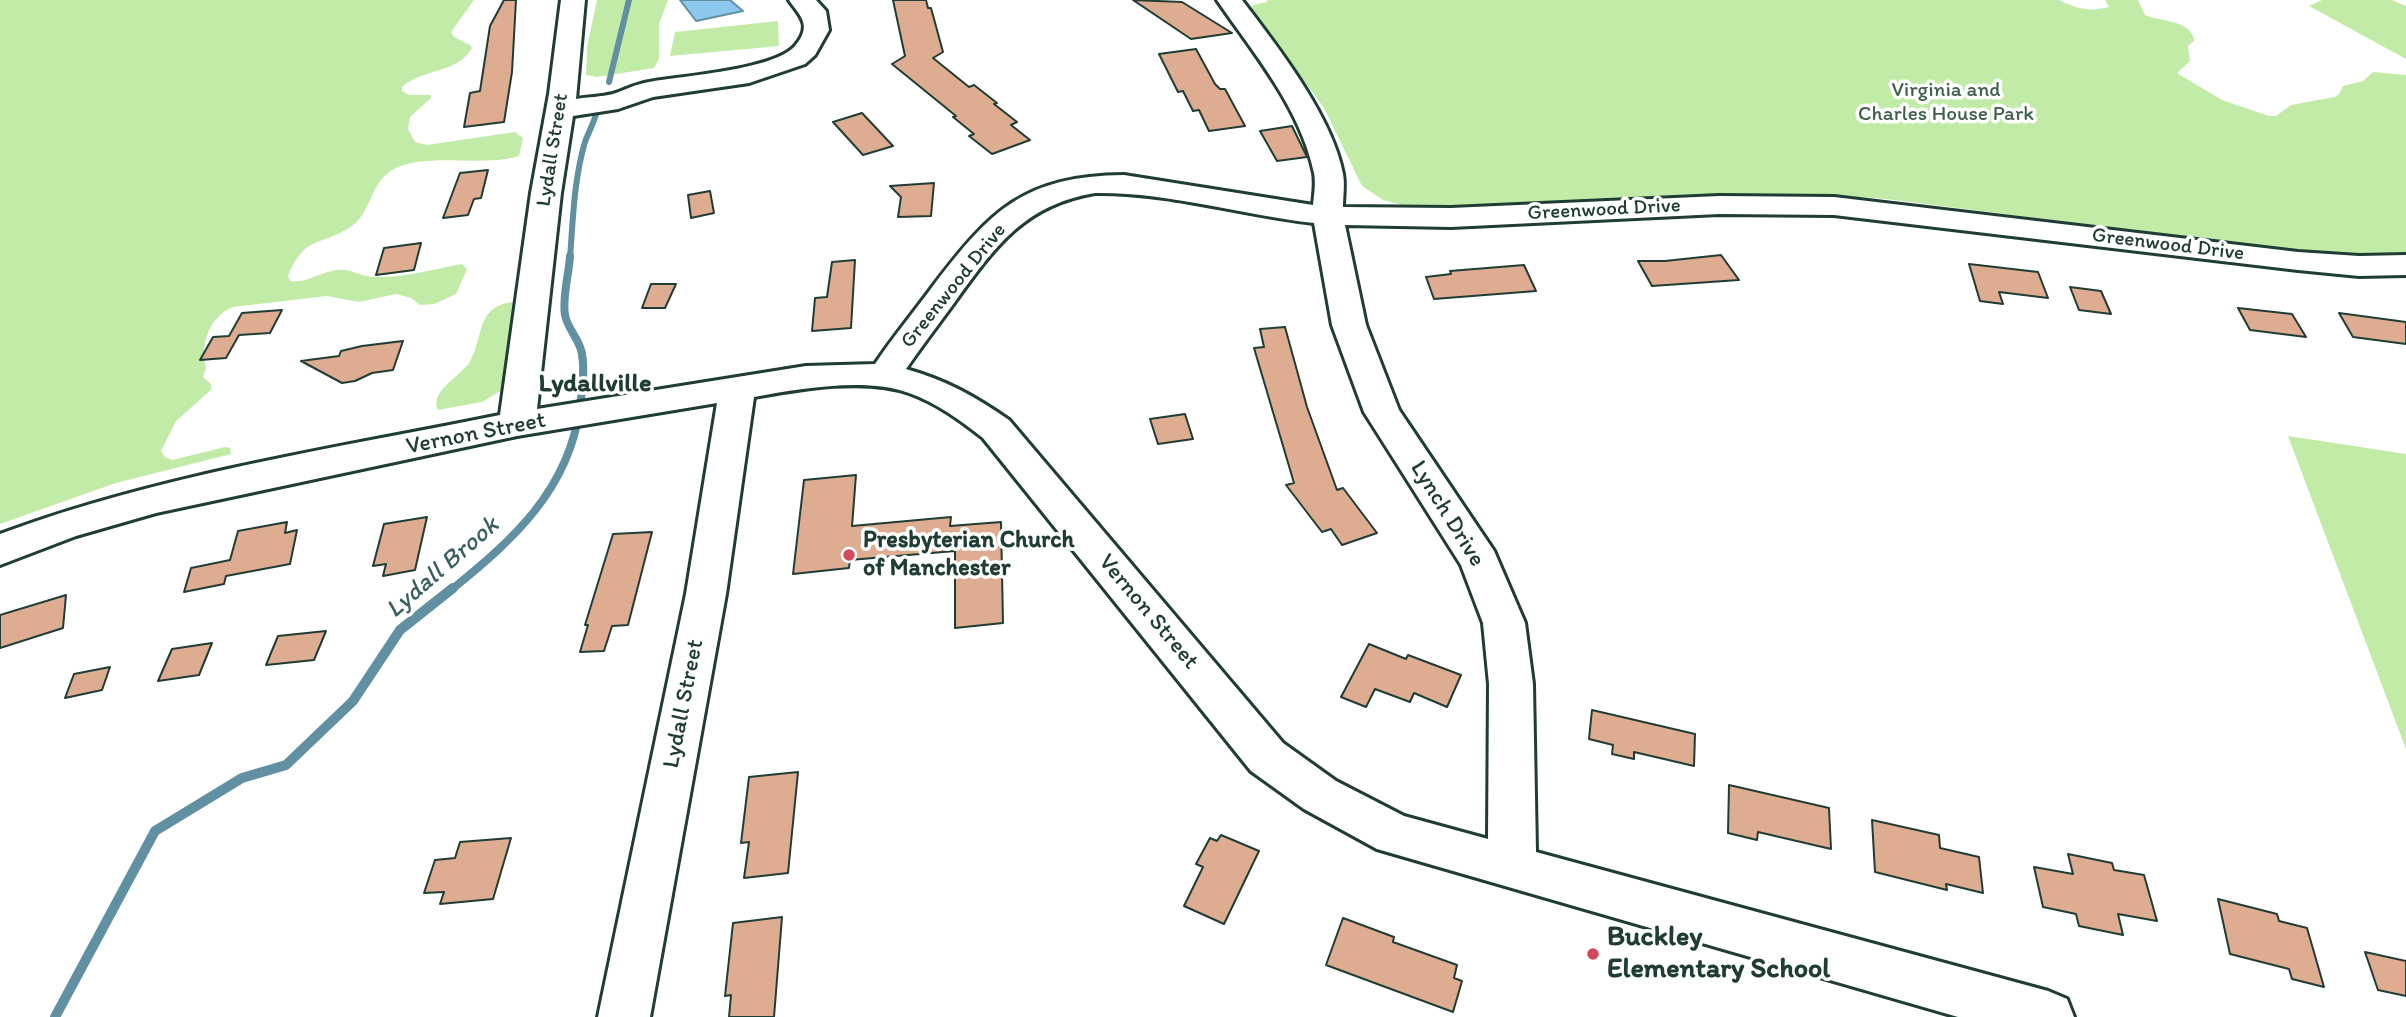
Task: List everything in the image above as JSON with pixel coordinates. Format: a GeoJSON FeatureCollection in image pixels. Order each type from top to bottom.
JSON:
{"type":"FeatureCollection","features":[{"type":"Feature","properties":{"kind":"street","name":"Lydall Street"},"geometry":{"type":"LineString","coordinates":[[517,424],[546,193],[562,102],[573,0]]}},
{"type":"Feature","properties":{"kind":"street"},"geometry":{"type":"LineString","coordinates":[[562,102],[749,75],[796,58],[806,50],[816,30],[814,11],[801,0]]}},
{"type":"Feature","properties":{"kind":"street","name":"Lynch Drive"},"geometry":{"type":"LineString","coordinates":[[1229,0],[1279,66],[1316,136],[1329,175],[1328,215],[1349,326],[1382,412],[1480,562],[1504,622],[1511,684],[1512,867]]}},
{"type":"Feature","properties":{"kind":"street","name":"Greenwood Drive"},"geometry":{"type":"LineString","coordinates":[[886,375],[899,353],[993,233],[1014,213],[1040,198],[1110,183],[1176,190],[1269,209],[1328,215],[1437,217],[1719,204],[1799,204],[1907,212],[2298,261],[2359,266],[2406,265]]}},
{"type":"Feature","properties":{"kind":"street","name":"Vernon Street"},"geometry":{"type":"LineString","coordinates":[[0,550],[63,526],[156,499],[517,424],[806,377],[886,375],[922,385],[957,401],[996,429],[1267,757],[1320,795],[1394,834],[2048,1017]]}},
{"type":"Feature","properties":{"kind":"street","name":"Lydall Street"},"geometry":{"type":"LineString","coordinates":[[624,1017],[706,594],[737,390]]}},
{"type":"Feature","properties":{"kind":"green space"},"geometry":{"type":"Polygon","coordinates":[[[0,0],[474,0],[451,32],[454,37],[472,48],[466,56],[449,67],[410,81],[402,87],[402,91],[409,95],[431,95],[410,117],[408,129],[415,142],[427,145],[515,132],[523,138],[519,156],[487,160],[416,162],[400,166],[382,178],[363,214],[352,226],[308,247],[294,263],[288,276],[290,281],[296,281],[343,270],[370,277],[386,277],[462,264],[467,269],[456,294],[434,304],[420,305],[411,298],[396,294],[359,302],[327,296],[233,307],[218,317],[208,332],[203,377],[211,384],[211,390],[176,421],[161,451],[165,457],[172,460],[225,447],[230,448],[231,454],[116,483],[0,524],[0,0]]]}},
{"type":"Feature","properties":{"kind":"green space"},"geometry":{"type":"Polygon","coordinates":[[[597,0],[668,0],[659,24],[659,59],[654,68],[597,77],[586,75],[587,47],[597,0]]]}},
{"type":"Feature","properties":{"kind":"green space","name":"Virginia and Charles House Park"},"geometry":{"type":"Polygon","coordinates":[[[1267,0],[2059,0],[2078,7],[2095,9],[2109,7],[2105,0],[2138,0],[2145,15],[2182,25],[2192,34],[2194,41],[2188,46],[2190,61],[2177,73],[2222,100],[2269,116],[2276,116],[2291,105],[2334,97],[2343,86],[2363,81],[2373,72],[2406,75],[2406,252],[2355,255],[2304,252],[1886,199],[1813,194],[1659,196],[1470,206],[1402,205],[1383,200],[1362,186],[1324,108],[1251,9],[1253,5],[1267,0]]]}},
{"type":"Feature","properties":{"kind":"green space"},"geometry":{"type":"Polygon","coordinates":[[[2322,0],[2392,0],[2406,6],[2406,59],[2309,6],[2322,0]]]}},
{"type":"Feature","properties":{"kind":"green space"},"geometry":{"type":"Polygon","coordinates":[[[778,21],[779,46],[670,56],[675,32],[778,21]]]}},
{"type":"Feature","properties":{"kind":"green space"},"geometry":{"type":"Polygon","coordinates":[[[515,302],[504,389],[482,402],[438,410],[436,403],[441,391],[469,363],[487,316],[502,304],[515,302]]]}},
{"type":"Feature","properties":{"kind":"green space"},"geometry":{"type":"Polygon","coordinates":[[[2288,436],[2406,454],[2406,749],[2288,436]]]}},
{"type":"Feature","properties":{"kind":"water"},"geometry":{"type":"Polygon","coordinates":[[[680,0],[730,0],[743,11],[696,21],[680,0]]]}},
{"type":"Feature","properties":{"kind":"building"},"geometry":{"type":"Polygon","coordinates":[[[504,0],[516,0],[512,72],[504,122],[464,127],[470,93],[480,91],[490,26],[504,0]]]}},
{"type":"Feature","properties":{"kind":"building"},"geometry":{"type":"Polygon","coordinates":[[[893,0],[926,0],[928,8],[931,8],[943,52],[933,58],[969,87],[974,85],[997,103],[994,104],[1017,122],[1011,125],[1030,140],[992,154],[969,136],[974,134],[953,117],[956,116],[892,64],[905,56],[893,0]]]}},
{"type":"Feature","properties":{"kind":"building"},"geometry":{"type":"Polygon","coordinates":[[[1133,0],[1182,2],[1232,33],[1191,39],[1133,0]]]}},
{"type":"Feature","properties":{"kind":"building"},"geometry":{"type":"Polygon","coordinates":[[[1196,49],[1215,84],[1220,89],[1225,89],[1245,126],[1209,131],[1199,110],[1193,111],[1183,91],[1178,92],[1159,54],[1196,49]]]}},
{"type":"Feature","properties":{"kind":"building"},"geometry":{"type":"Polygon","coordinates":[[[862,113],[893,146],[863,155],[833,122],[862,113]]]}},
{"type":"Feature","properties":{"kind":"building"},"geometry":{"type":"Polygon","coordinates":[[[1292,126],[1307,157],[1277,161],[1260,131],[1292,126]]]}},
{"type":"Feature","properties":{"kind":"building"},"geometry":{"type":"Polygon","coordinates":[[[488,170],[481,198],[474,199],[468,215],[443,218],[460,173],[488,170]]]}},
{"type":"Feature","properties":{"kind":"building"},"geometry":{"type":"Polygon","coordinates":[[[934,183],[931,216],[898,217],[901,197],[890,186],[934,183]]]}},
{"type":"Feature","properties":{"kind":"building"},"geometry":{"type":"Polygon","coordinates":[[[710,191],[714,213],[691,218],[688,195],[710,191]]]}},
{"type":"Feature","properties":{"kind":"building"},"geometry":{"type":"Polygon","coordinates":[[[421,243],[414,270],[376,275],[384,248],[421,243]]]}},
{"type":"Feature","properties":{"kind":"building"},"geometry":{"type":"Polygon","coordinates":[[[1721,255],[1739,280],[1652,286],[1638,261],[1665,261],[1721,255]]]}},
{"type":"Feature","properties":{"kind":"building"},"geometry":{"type":"Polygon","coordinates":[[[855,260],[851,328],[812,331],[815,298],[827,297],[832,262],[855,260]]]}},
{"type":"Feature","properties":{"kind":"building"},"geometry":{"type":"Polygon","coordinates":[[[1969,264],[2038,272],[2048,298],[1999,292],[2003,304],[1980,301],[1969,264]]]}},
{"type":"Feature","properties":{"kind":"building"},"geometry":{"type":"Polygon","coordinates":[[[1524,265],[1536,291],[1434,299],[1426,277],[1451,274],[1450,271],[1524,265]]]}},
{"type":"Feature","properties":{"kind":"building"},"geometry":{"type":"Polygon","coordinates":[[[651,284],[676,284],[665,308],[642,308],[651,284]]]}},
{"type":"Feature","properties":{"kind":"building"},"geometry":{"type":"Polygon","coordinates":[[[2070,287],[2101,291],[2111,314],[2079,310],[2070,287]]]}},
{"type":"Feature","properties":{"kind":"building"},"geometry":{"type":"Polygon","coordinates":[[[2238,308],[2292,314],[2306,337],[2250,330],[2238,308]]]}},
{"type":"Feature","properties":{"kind":"building"},"geometry":{"type":"Polygon","coordinates":[[[282,310],[270,333],[239,335],[226,358],[200,360],[213,337],[229,336],[242,313],[282,310]]]}},
{"type":"Feature","properties":{"kind":"building"},"geometry":{"type":"Polygon","coordinates":[[[2339,313],[2406,322],[2406,344],[2353,337],[2339,313]]]}},
{"type":"Feature","properties":{"kind":"building"},"geometry":{"type":"Polygon","coordinates":[[[1285,327],[1307,407],[1337,490],[1343,488],[1377,533],[1342,545],[1331,529],[1322,532],[1286,485],[1294,483],[1254,348],[1264,347],[1260,329],[1285,327]]]}},
{"type":"Feature","properties":{"kind":"building"},"geometry":{"type":"Polygon","coordinates":[[[403,341],[393,370],[372,373],[355,381],[342,383],[301,361],[339,356],[341,351],[362,346],[403,341]]]}},
{"type":"Feature","properties":{"kind":"building"},"geometry":{"type":"Polygon","coordinates":[[[1185,414],[1193,439],[1158,444],[1150,419],[1185,414]]]}},
{"type":"Feature","properties":{"kind":"building","name":"Presbyterian Church of Manchester"},"geometry":{"type":"Polygon","coordinates":[[[856,475],[852,526],[951,517],[950,526],[1001,522],[1003,623],[955,628],[955,551],[850,560],[849,568],[793,574],[804,480],[856,475]]]}},
{"type":"Feature","properties":{"kind":"building"},"geometry":{"type":"Polygon","coordinates":[[[427,517],[415,570],[383,576],[386,564],[373,566],[384,524],[427,517]]]}},
{"type":"Feature","properties":{"kind":"building"},"geometry":{"type":"Polygon","coordinates":[[[287,522],[285,533],[297,530],[290,564],[226,576],[224,584],[184,592],[191,568],[230,560],[238,531],[287,522]]]}},
{"type":"Feature","properties":{"kind":"building"},"geometry":{"type":"Polygon","coordinates":[[[652,532],[628,625],[612,626],[604,651],[580,652],[588,625],[585,625],[613,534],[652,532]]]}},
{"type":"Feature","properties":{"kind":"building"},"geometry":{"type":"Polygon","coordinates":[[[66,595],[63,628],[0,648],[0,615],[66,595]]]}},
{"type":"Feature","properties":{"kind":"building"},"geometry":{"type":"Polygon","coordinates":[[[326,631],[314,660],[266,665],[278,636],[326,631]]]}},
{"type":"Feature","properties":{"kind":"building"},"geometry":{"type":"Polygon","coordinates":[[[212,643],[199,675],[158,681],[172,649],[212,643]]]}},
{"type":"Feature","properties":{"kind":"building"},"geometry":{"type":"Polygon","coordinates":[[[1369,644],[1406,659],[1408,655],[1461,675],[1447,707],[1414,693],[1410,702],[1375,689],[1366,707],[1341,697],[1369,644]]]}},
{"type":"Feature","properties":{"kind":"building"},"geometry":{"type":"Polygon","coordinates":[[[110,667],[102,690],[65,698],[74,674],[110,667]]]}},
{"type":"Feature","properties":{"kind":"building"},"geometry":{"type":"Polygon","coordinates":[[[1592,710],[1695,734],[1694,766],[1634,752],[1634,759],[1612,754],[1613,745],[1589,739],[1592,710]]]}},
{"type":"Feature","properties":{"kind":"building"},"geometry":{"type":"Polygon","coordinates":[[[798,772],[788,873],[744,878],[749,842],[741,843],[749,777],[798,772]]]}},
{"type":"Feature","properties":{"kind":"building"},"geometry":{"type":"Polygon","coordinates":[[[1729,785],[1829,808],[1831,849],[1758,832],[1757,840],[1728,833],[1729,785]]]}},
{"type":"Feature","properties":{"kind":"building"},"geometry":{"type":"Polygon","coordinates":[[[1872,820],[1939,835],[1940,848],[1979,857],[1983,893],[1946,884],[1947,890],[1875,872],[1872,820]]]}},
{"type":"Feature","properties":{"kind":"building"},"geometry":{"type":"Polygon","coordinates":[[[1221,835],[1259,851],[1224,924],[1184,906],[1203,867],[1196,864],[1210,838],[1217,841],[1221,835]]]}},
{"type":"Feature","properties":{"kind":"building"},"geometry":{"type":"Polygon","coordinates":[[[511,838],[493,899],[440,904],[444,892],[424,893],[435,860],[455,858],[460,842],[511,838]]]}},
{"type":"Feature","properties":{"kind":"building"},"geometry":{"type":"Polygon","coordinates":[[[2068,854],[2112,863],[2114,870],[2144,875],[2157,921],[2118,914],[2123,935],[2079,926],[2076,914],[2043,907],[2034,867],[2073,874],[2068,854]]]}},
{"type":"Feature","properties":{"kind":"building"},"geometry":{"type":"Polygon","coordinates":[[[2218,899],[2277,914],[2279,921],[2307,928],[2324,987],[2292,979],[2289,969],[2230,954],[2218,899]]]}},
{"type":"Feature","properties":{"kind":"building"},"geometry":{"type":"Polygon","coordinates":[[[782,917],[774,1017],[729,1017],[731,995],[725,996],[733,923],[782,917]]]}},
{"type":"Feature","properties":{"kind":"building"},"geometry":{"type":"Polygon","coordinates":[[[1343,918],[1394,937],[1393,942],[1457,965],[1454,978],[1462,981],[1453,1012],[1326,965],[1343,918]]]}},
{"type":"Feature","properties":{"kind":"building"},"geometry":{"type":"Polygon","coordinates":[[[2365,952],[2406,961],[2406,996],[2378,990],[2365,952]]]}},
{"type":"Feature","properties":{"kind":"waterway","name":"Lydall Brook"},"geometry":{"type":"LineString","coordinates":[[609,82],[629,0]]}},
{"type":"Feature","properties":{"kind":"waterway","name":"Lydall Brook"},"geometry":{"type":"LineString","coordinates":[[570,258],[578,170],[597,111]]}},
{"type":"Feature","properties":{"kind":"waterway","name":"Lydall Brook"},"geometry":{"type":"LineString","coordinates":[[451,590],[496,552],[535,511],[564,464],[574,437],[580,407],[583,367],[581,349],[568,325],[564,308],[570,256]]}},
{"type":"Feature","properties":{"kind":"waterway","name":"Lydall Brook"},"geometry":{"type":"LineString","coordinates":[[55,1017],[155,831],[242,778],[286,765],[353,701],[400,630],[453,588]]}},
{"type":"Feature","properties":{"kind":"place","name":"Presbyterian Church of Manchester"},"geometry":{"type":"Point","coordinates":[849,555]}},
{"type":"Feature","properties":{"kind":"place","name":"Buckley Elementary School"},"geometry":{"type":"Point","coordinates":[1593,954]}},
{"type":"Feature","properties":{"kind":"district","name":"Lydallville"},"geometry":{"type":"Point","coordinates":[595,384]}}]}
